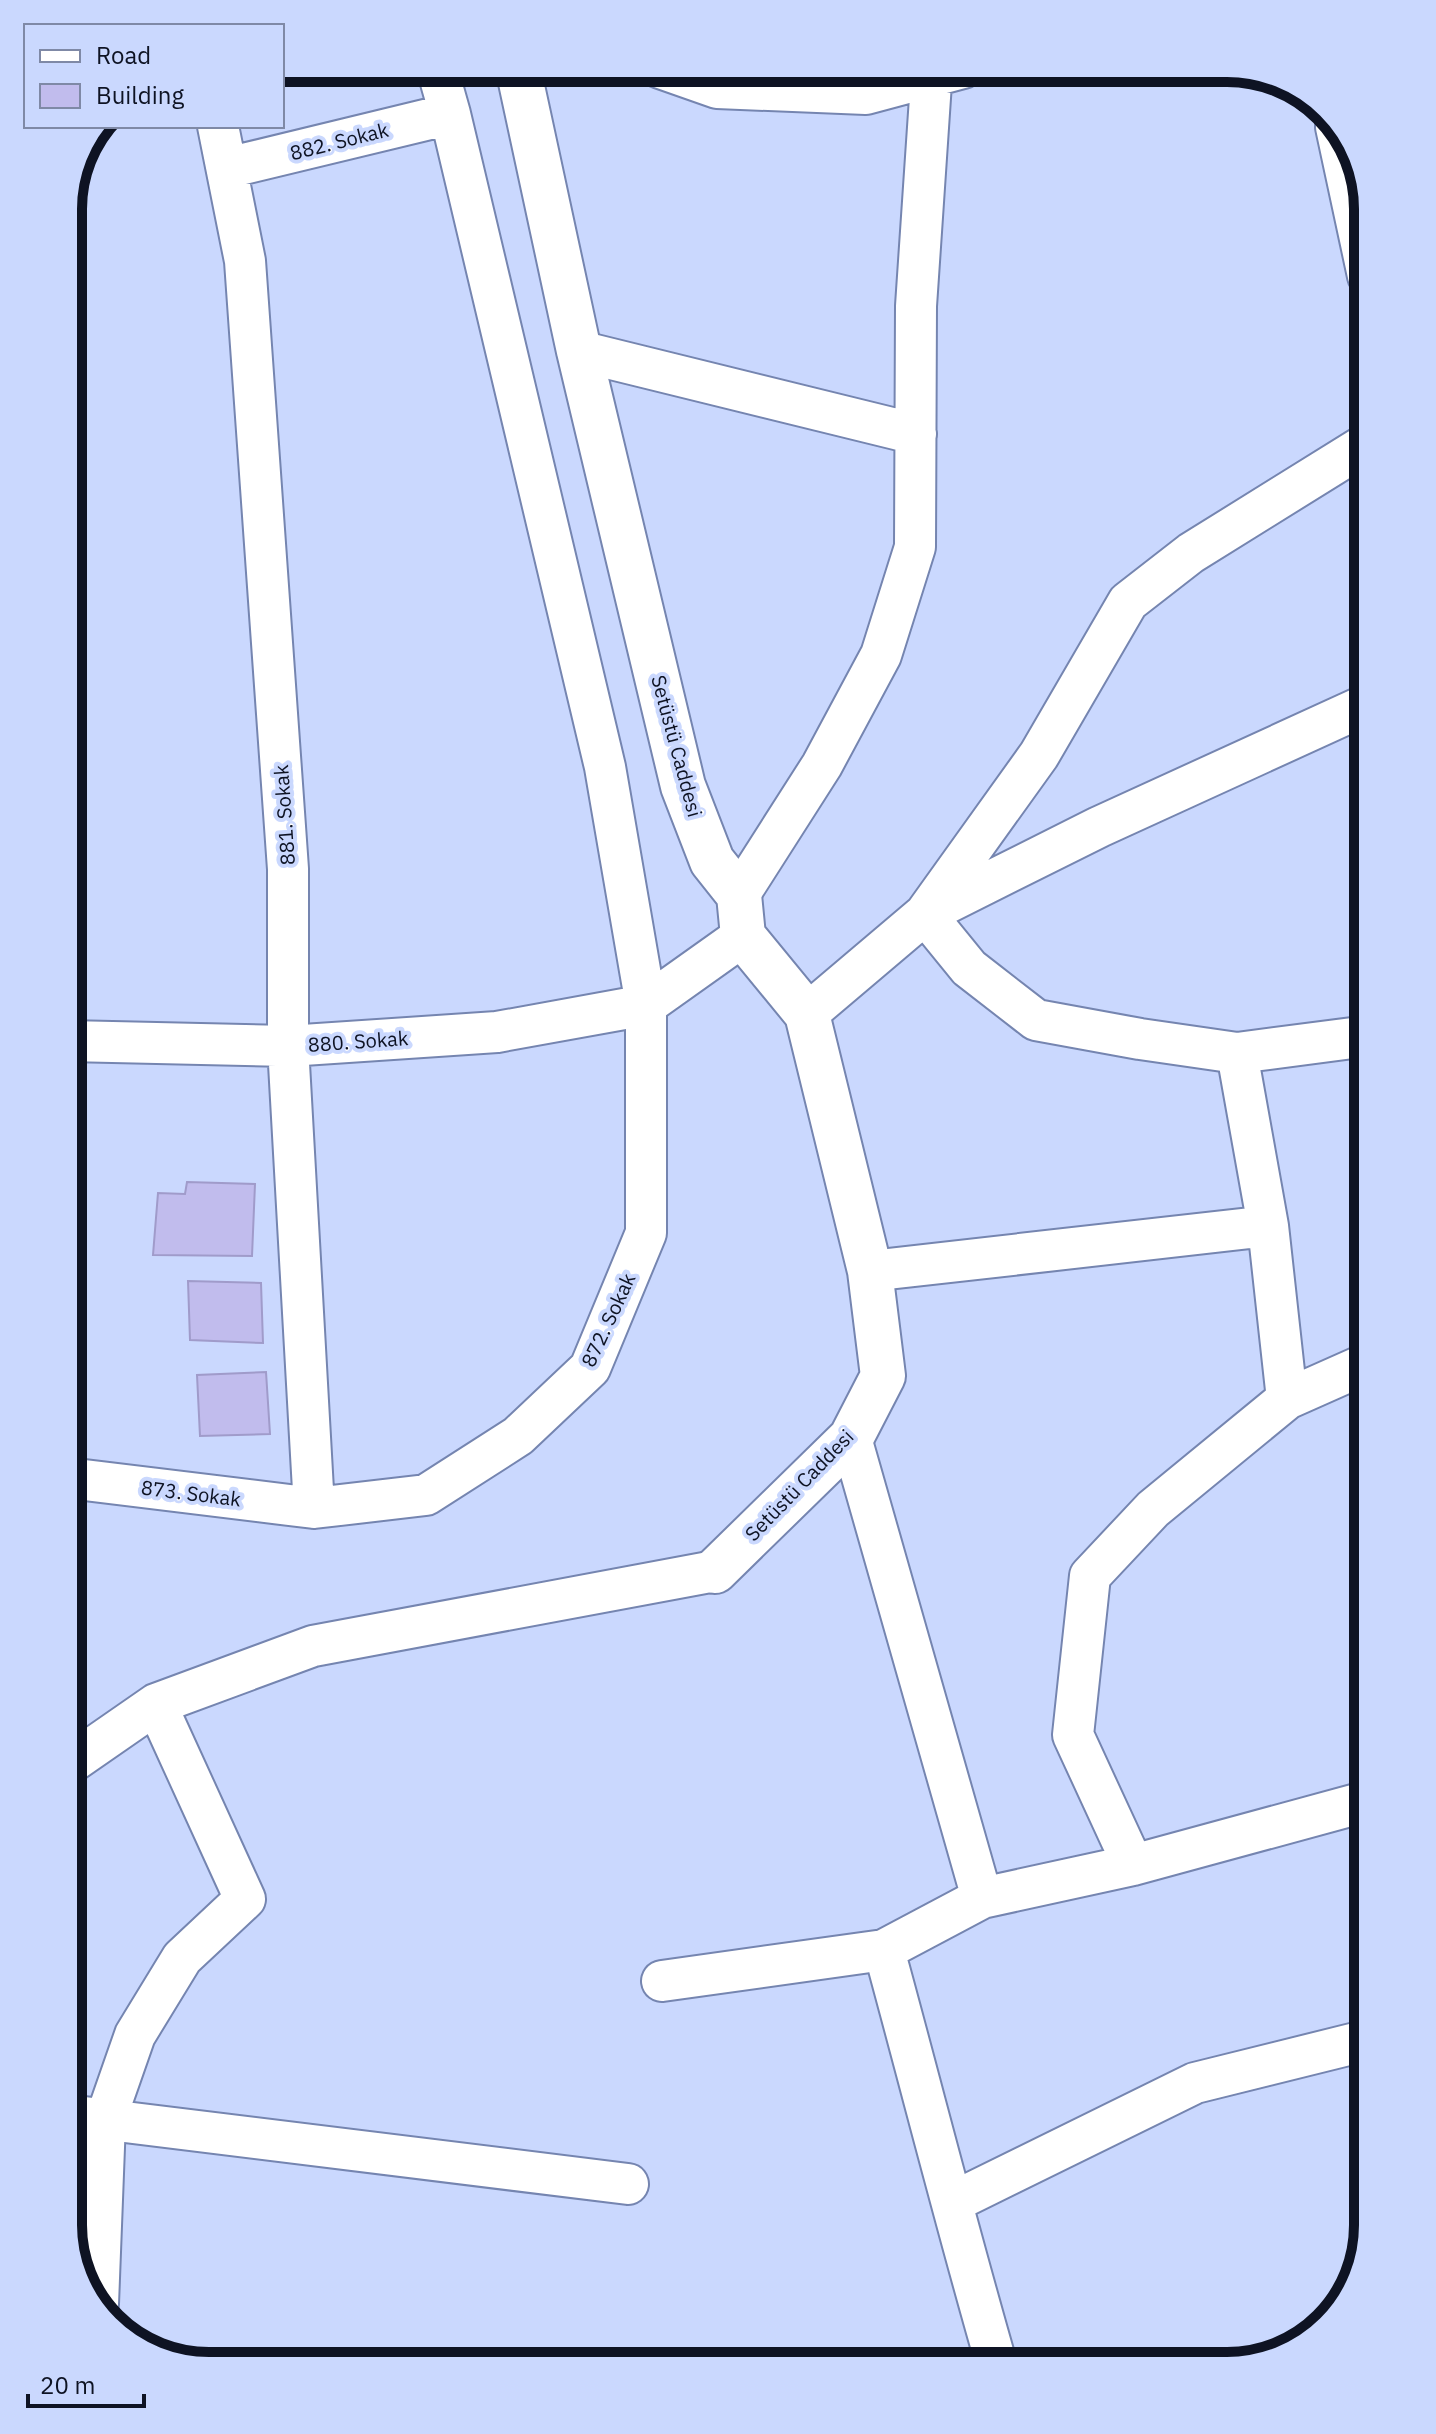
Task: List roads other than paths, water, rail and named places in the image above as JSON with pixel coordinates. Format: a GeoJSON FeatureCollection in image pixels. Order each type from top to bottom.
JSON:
{"type":"FeatureCollection","features":[{"type":"Feature","properties":{"kind":"street","name":"872. Sokak"},"geometry":{"type":"LineString","coordinates":[[314,1508],[426,1495],[518,1436],[590,1368],[646,1233],[646,1005],[605,767],[441,82]]}},
{"type":"Feature","properties":{"kind":"street","name":"Setüstü Caddesi"},"geometry":{"type":"LineString","coordinates":[[521,82],[579,351],[683,786],[712,861],[741,915],[807,1014],[870,1271],[883,1376],[851,1438],[715,1571]]}},
{"type":"Feature","properties":{"kind":"street"},"geometry":{"type":"LineString","coordinates":[[700,82],[717,88],[866,94],[906,82]]}},
{"type":"Feature","properties":{"kind":"street"},"geometry":{"type":"LineString","coordinates":[[646,1005],[741,915],[881,655],[915,547],[916,306],[941,82]]}},
{"type":"Feature","properties":{"kind":"street","name":"882. Sokak"},"geometry":{"type":"LineString","coordinates":[[227,168],[450,114]]}},
{"type":"Feature","properties":{"kind":"street","name":"881. Sokak"},"geometry":{"type":"LineString","coordinates":[[218,128],[245,261],[288,869],[288,1046],[314,1508]]}},
{"type":"Feature","properties":{"kind":"street"},"geometry":{"type":"LineString","coordinates":[[1342,156],[1354,211]]}},
{"type":"Feature","properties":{"kind":"street"},"geometry":{"type":"LineString","coordinates":[[579,351],[916,434]]}},
{"type":"Feature","properties":{"kind":"street"},"geometry":{"type":"LineString","coordinates":[[925,914],[1039,755],[1128,602],[1191,553],[1354,452]]}},
{"type":"Feature","properties":{"kind":"street"},"geometry":{"type":"LineString","coordinates":[[807,1014],[925,914],[1099,827],[1354,710]]}},
{"type":"Feature","properties":{"kind":"street"},"geometry":{"type":"LineString","coordinates":[[925,914],[969,968],[1036,1020],[1237,1053],[1354,1038]]}},
{"type":"Feature","properties":{"kind":"street","name":"880. Sokak"},"geometry":{"type":"LineString","coordinates":[[82,1041],[288,1046],[497,1032],[646,1005]]}},
{"type":"Feature","properties":{"kind":"street"},"geometry":{"type":"LineString","coordinates":[[1237,1053],[1268,1226],[1287,1399]]}},
{"type":"Feature","properties":{"kind":"street"},"geometry":{"type":"LineString","coordinates":[[870,1271],[1268,1226]]}},
{"type":"Feature","properties":{"kind":"street"},"geometry":{"type":"LineString","coordinates":[[1133,1865],[1073,1735],[1090,1576],[1153,1509],[1287,1399],[1354,1369]]}},
{"type":"Feature","properties":{"kind":"street"},"geometry":{"type":"LineString","coordinates":[[851,1438],[982,1898]]}},
{"type":"Feature","properties":{"kind":"street","name":"873. Sokak"},"geometry":{"type":"LineString","coordinates":[[82,1480],[314,1508]]}},
{"type":"Feature","properties":{"kind":"street"},"geometry":{"type":"LineString","coordinates":[[82,1755],[156,1704],[313,1646],[715,1571]]}},
{"type":"Feature","properties":{"kind":"street"},"geometry":{"type":"LineString","coordinates":[[97,2284],[87,2118],[182,1958],[245,1899],[156,1704]]}},
{"type":"Feature","properties":{"kind":"street"},"geometry":{"type":"LineString","coordinates":[[662,1981],[884,1950],[982,1898],[1133,1865],[1354,1805]]}},
{"type":"Feature","properties":{"kind":"street"},"geometry":{"type":"LineString","coordinates":[[884,1950],[993,2352]]}},
{"type":"Feature","properties":{"kind":"street"},"geometry":{"type":"LineString","coordinates":[[953,2202],[1195,2083],[1354,2043]]}},
{"type":"Feature","properties":{"kind":"street"},"geometry":{"type":"LineString","coordinates":[[87,2118],[628,2184]]}}]}
